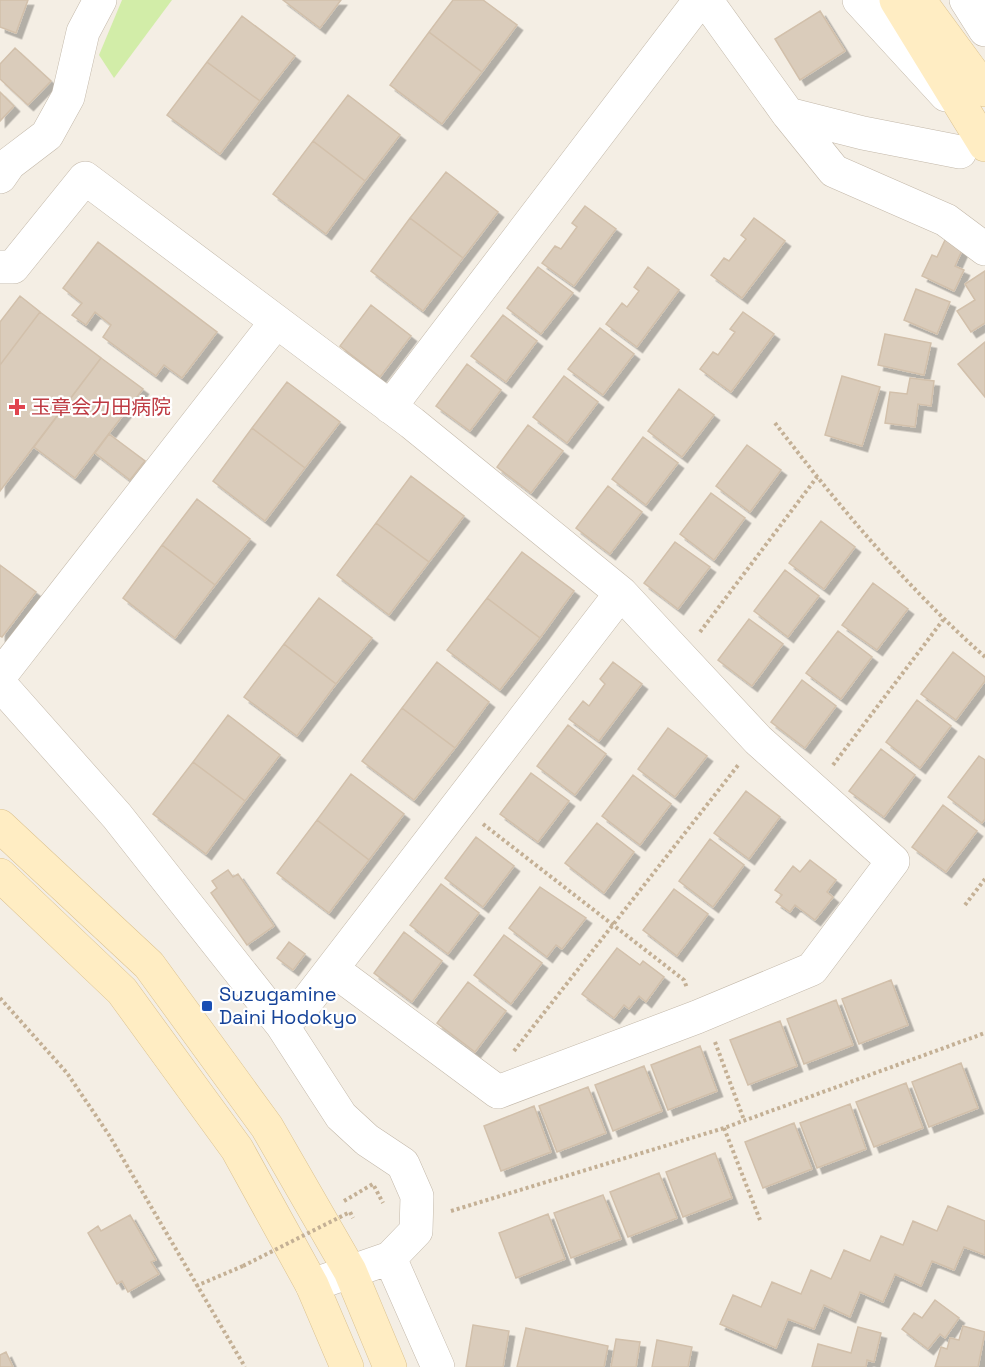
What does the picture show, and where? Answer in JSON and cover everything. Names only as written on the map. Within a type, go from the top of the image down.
[{"type":"street","points":[[0,177],[9,164],[47,135],[68,97],[83,33],[100,0]]},
{"type":"street","points":[[390,407],[700,0]]},
{"type":"street","points":[[705,0],[788,114],[834,171],[946,220],[985,249]]},
{"type":"street","points":[[859,0],[966,116]]},
{"type":"street","points":[[788,114],[863,133],[972,148],[966,116],[896,0]]},
{"type":"street","points":[[919,0],[985,90]]},
{"type":"street","points":[[966,0],[985,30]]},
{"type":"street","points":[[0,267],[13,267],[86,178],[390,407],[621,593],[758,740],[893,861],[812,969],[701,1016],[498,1092],[332,969]]},
{"type":"street","points":[[0,676],[276,322]]},
{"type":"street","points":[[282,1025],[304,1005],[621,593]]},
{"type":"street","points":[[0,684],[117,816],[282,1025],[341,1116],[367,1140],[403,1164],[417,1196],[416,1231],[390,1258],[312,1285]]},
{"type":"street","points":[[0,826],[149,965],[267,1127],[350,1271],[390,1367]]},
{"type":"street","points":[[0,875],[122,991],[237,1149],[312,1285],[347,1367]]},
{"type":"street","points":[[390,1258],[438,1367]]},
{"type":"path","points":[[775,423],[817,477],[943,620],[985,657]]},
{"type":"path","points":[[680,658],[817,477]]},
{"type":"path","points":[[814,790],[943,620]]},
{"type":"path","points":[[488,1084],[758,740]]},
{"type":"path","points":[[459,805],[684,980],[744,1120]]},
{"type":"path","points":[[965,905],[985,879]]},
{"type":"path","points":[[0,998],[67,1073],[109,1135],[245,1367]]},
{"type":"path","points":[[451,1210],[724,1128],[985,1033]]},
{"type":"path","points":[[724,1128],[760,1220]]},
{"type":"path","points":[[348,1198],[372,1184],[386,1210]]},
{"type":"path","points":[[196,1286],[243,1266],[350,1212],[358,1227]]},
{"type":"green space","points":[[122,0],[172,0],[114,78],[99,55]]},
{"type":"building","points":[[0,0],[28,0],[16,33],[0,27]]},
{"type":"building","points":[[283,0],[341,0],[320,28]]},
{"type":"building","points":[[453,0],[483,0],[517,25],[482,72],[429,32]]},
{"type":"building","points":[[820,11],[845,51],[800,80],[775,39]]},
{"type":"building","points":[[242,16],[295,56],[260,101],[207,62]]},
{"type":"building","points":[[429,32],[482,72],[442,124],[390,85]]},
{"type":"building","points":[[15,48],[51,81],[28,105],[0,79],[0,64]]},
{"type":"building","points":[[207,62],[260,101],[220,154],[167,115]]},
{"type":"building","points":[[0,92],[14,106],[0,121]]},
{"type":"building","points":[[348,95],[400,135],[365,181],[313,141]]},
{"type":"building","points":[[313,141],[365,181],[326,234],[273,194]]},
{"type":"building","points":[[446,172],[498,212],[463,258],[410,218]]},
{"type":"building","points":[[585,206],[616,229],[574,286],[542,263],[555,246],[561,249],[577,227],[572,223]]},
{"type":"building","points":[[410,218],[463,258],[423,311],[371,271]]},
{"type":"building","points":[[754,218],[785,241],[742,298],[711,275],[724,258],[729,261],[746,239],[741,235]]},
{"type":"building","points":[[946,238],[964,246],[955,266],[964,270],[954,291],[922,276],[932,255],[937,257]]},
{"type":"building","points":[[98,242],[217,332],[182,378],[164,365],[156,376],[103,337],[111,325],[95,312],[86,325],[72,315],[82,303],[63,288]]},
{"type":"building","points":[[538,267],[573,293],[541,334],[507,308]]},
{"type":"building","points":[[648,267],[679,290],[637,347],[606,324],[622,303],[627,307],[639,291],[634,287]]},
{"type":"building","points":[[985,271],[985,323],[971,332],[957,311],[975,300],[965,284]]},
{"type":"building","points":[[916,289],[950,302],[937,334],[904,320]]},
{"type":"building","points":[[20,296],[40,312],[0,365],[0,322]]},
{"type":"building","points":[[371,305],[411,336],[380,377],[340,346]]},
{"type":"building","points":[[40,312],[101,358],[0,491],[0,365]]},
{"type":"building","points":[[743,312],[774,334],[731,392],[700,369],[713,352],[718,355],[735,332],[730,329]]},
{"type":"building","points":[[503,315],[537,341],[506,382],[471,356]]},
{"type":"building","points":[[600,328],[634,354],[603,395],[568,369]]},
{"type":"building","points":[[885,334],[931,343],[924,375],[878,365]]},
{"type":"building","points":[[985,342],[985,397],[958,364]]},
{"type":"building","points":[[101,358],[143,389],[75,478],[34,447]]},
{"type":"building","points":[[467,364],[501,390],[470,431],[436,406]]},
{"type":"building","points":[[564,376],[598,402],[567,443],[533,417]]},
{"type":"building","points":[[842,376],[880,387],[862,446],[825,435]]},
{"type":"building","points":[[910,378],[934,381],[931,406],[918,404],[915,427],[885,423],[890,392],[907,394]]},
{"type":"building","points":[[287,382],[340,422],[305,468],[252,428]]},
{"type":"building","points":[[679,389],[714,415],[682,457],[648,431]]},
{"type":"building","points":[[528,425],[563,451],[531,493],[497,467]]},
{"type":"building","points":[[252,428],[305,468],[265,521],[213,481]]},
{"type":"building","points":[[109,434],[145,461],[130,480],[95,453]]},
{"type":"building","points":[[643,437],[678,463],[646,505],[612,479]]},
{"type":"building","points":[[747,445],[781,470],[750,512],[716,486]]},
{"type":"building","points":[[411,476],[464,516],[429,562],[376,523]]},
{"type":"building","points":[[608,486],[642,512],[610,554],[576,528]]},
{"type":"building","points":[[711,493],[745,518],[714,560],[680,534]]},
{"type":"building","points":[[197,499],[250,539],[215,585],[162,545]]},
{"type":"building","points":[[821,521],[855,547],[824,589],[789,563]]},
{"type":"building","points":[[376,523],[429,562],[389,615],[337,575]]},
{"type":"building","points":[[675,542],[710,567],[678,609],[644,583]]},
{"type":"building","points":[[162,545],[215,585],[175,638],[123,598]]},
{"type":"building","points":[[522,552],[574,591],[540,638],[487,598]]},
{"type":"building","points":[[0,565],[36,592],[2,637],[0,636]]},
{"type":"building","points":[[785,570],[819,596],[788,637],[754,611]]},
{"type":"building","points":[[873,583],[908,609],[877,650],[842,625]]},
{"type":"building","points":[[319,598],[372,638],[336,684],[284,644]]},
{"type":"building","points":[[487,598],[540,638],[500,690],[447,650]]},
{"type":"building","points":[[749,619],[783,644],[752,686],[718,660]]},
{"type":"building","points":[[838,631],[872,657],[841,699],[806,673]]},
{"type":"building","points":[[284,644],[336,684],[297,736],[244,697]]},
{"type":"building","points":[[953,652],[985,677],[985,681],[956,720],[921,694]]},
{"type":"building","points":[[437,662],[489,702],[455,748],[402,708]]},
{"type":"building","points":[[613,662],[642,684],[599,741],[569,719],[583,701],[589,706],[605,684],[600,679]]},
{"type":"building","points":[[802,680],[836,706],[805,748],[771,722]]},
{"type":"building","points":[[917,700],[951,726],[920,768],[886,742]]},
{"type":"building","points":[[402,708],[455,748],[414,800],[362,761]]},
{"type":"building","points":[[228,715],[280,755],[245,801],[193,762]]},
{"type":"building","points":[[568,725],[606,754],[575,795],[537,766]]},
{"type":"building","points":[[668,728],[707,756],[675,797],[638,769]]},
{"type":"building","points":[[881,749],[915,775],[884,817],[849,791]]},
{"type":"building","points":[[979,756],[985,760],[985,819],[982,823],[948,797]]},
{"type":"building","points":[[193,762],[245,801],[206,854],[153,814]]},
{"type":"building","points":[[531,773],[569,801],[538,842],[500,814]]},
{"type":"building","points":[[351,774],[404,814],[369,860],[317,820]]},
{"type":"building","points":[[633,775],[671,804],[640,845],[602,816]]},
{"type":"building","points":[[746,791],[780,817],[749,859],[714,833]]},
{"type":"building","points":[[943,805],[977,831],[946,872],[912,847]]},
{"type":"building","points":[[317,820],[369,860],[329,913],[277,873]]},
{"type":"building","points":[[597,823],[634,852],[604,893],[565,863]]},
{"type":"building","points":[[476,837],[514,866],[483,907],[445,878]]},
{"type":"building","points":[[710,839],[744,865],[713,907],[679,881]]},
{"type":"building","points":[[810,860],[836,880],[827,892],[833,897],[815,920],[795,905],[790,912],[776,902],[782,895],[775,890],[793,866],[800,872]]},
{"type":"building","points":[[228,870],[233,877],[238,874],[274,926],[247,945],[211,893],[217,888],[212,881]]},
{"type":"building","points":[[441,884],[479,913],[448,954],[410,925]]},
{"type":"building","points":[[540,887],[586,918],[562,949],[556,945],[547,957],[509,928]]},
{"type":"building","points":[[674,889],[708,914],[677,956],[643,930]]},
{"type":"building","points":[[404,932],[442,961],[412,1002],[374,973]]},
{"type":"building","points":[[504,935],[542,963],[511,1004],[474,975]]},
{"type":"building","points":[[289,942],[305,954],[293,970],[277,958]]},
{"type":"building","points":[[617,948],[640,965],[643,961],[664,977],[646,1002],[639,996],[629,1009],[624,1005],[614,1018],[582,994]]},
{"type":"building","points":[[891,980],[908,1025],[859,1044],[842,999]]},
{"type":"building","points":[[468,982],[506,1011],[475,1052],[437,1023]]},
{"type":"building","points":[[836,1000],[853,1045],[804,1064],[787,1019]]},
{"type":"building","points":[[780,1021],[797,1066],[748,1085],[730,1040]]},
{"type":"building","points":[[700,1046],[717,1091],[668,1110],[651,1065]]},
{"type":"building","points":[[961,1063],[978,1108],[929,1127],[912,1082]]},
{"type":"building","points":[[644,1066],[662,1111],[613,1131],[595,1085]]},
{"type":"building","points":[[906,1083],[923,1128],[874,1147],[856,1102]]},
{"type":"building","points":[[588,1087],[606,1133],[557,1152],[539,1106]]},
{"type":"building","points":[[850,1104],[866,1149],[817,1168],[800,1123]]},
{"type":"building","points":[[534,1106],[551,1152],[501,1171],[484,1126]]},
{"type":"building","points":[[794,1123],[812,1169],[763,1188],[745,1142]]},
{"type":"building","points":[[715,1153],[732,1198],[683,1217],[666,1172]]},
{"type":"building","points":[[659,1173],[677,1218],[628,1237],[610,1192]]},
{"type":"building","points":[[603,1195],[621,1239],[571,1258],[554,1213]]},
{"type":"building","points":[[948,1206],[985,1221],[985,1255],[964,1247],[954,1270],[932,1261],[921,1286],[895,1274],[883,1302],[860,1292],[850,1317],[824,1305],[814,1329],[788,1319],[776,1348],[720,1324],[733,1295],[761,1307],[772,1282],[801,1294],[811,1270],[831,1279],[844,1250],[870,1261],[881,1236],[903,1245],[913,1221],[937,1231]]},
{"type":"building","points":[[548,1214],[565,1259],[516,1278],[499,1233]]},
{"type":"building","points":[[130,1215],[156,1260],[151,1262],[159,1274],[128,1292],[122,1281],[117,1284],[88,1233],[98,1226],[101,1231]]},
{"type":"building","points":[[935,1300],[959,1318],[945,1338],[940,1334],[928,1349],[902,1329],[914,1313],[922,1318]]},
{"type":"building","points":[[473,1325],[509,1331],[503,1367],[466,1367]]},
{"type":"building","points":[[963,1326],[985,1332],[978,1367],[935,1367],[941,1347],[947,1349],[950,1338],[959,1340]]},
{"type":"building","points":[[858,1327],[881,1333],[874,1362],[867,1360],[866,1367],[812,1367],[818,1344],[851,1353]]},
{"type":"building","points":[[526,1328],[608,1346],[604,1367],[517,1367]]},
{"type":"building","points":[[616,1339],[640,1342],[636,1367],[611,1367]]},
{"type":"building","points":[[657,1340],[692,1347],[688,1367],[652,1367]]},
{"type":"building","points":[[6,1352],[13,1367],[0,1367],[0,1355]]},
{"type":"place","name":"玉章会力田病院","points":[[17,407]]},
{"type":"place","name":"Suzugamine Daini Hodokyo","points":[[207,1006]]}]
